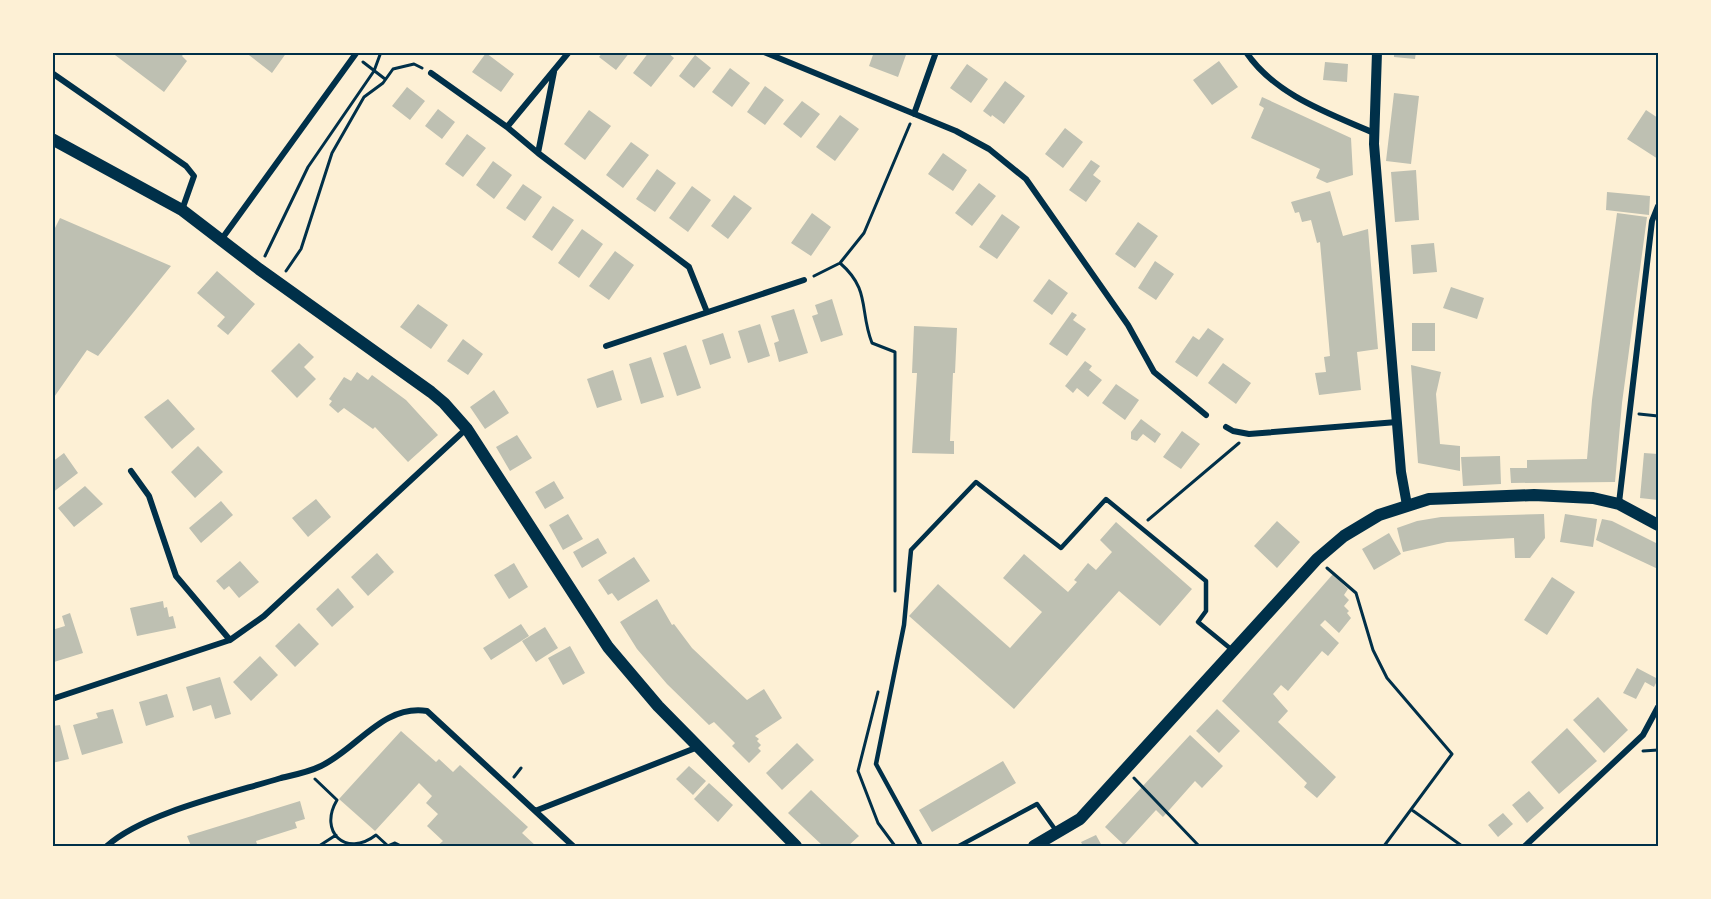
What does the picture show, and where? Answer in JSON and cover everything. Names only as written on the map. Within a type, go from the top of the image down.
[{"type":"main road","points":[[52,139],[182,210],[259,269],[444,403],[467,429],[608,647],[658,706],[796,846]]},
{"type":"main road","points":[[1034,846],[1080,819],[1317,559],[1353,531],[1379,515],[1407,505],[1440,498],[1534,495],[1593,498],[1619,504],[1659,525]]},
{"type":"street","points":[[507,127],[569,52]]},
{"type":"street","points":[[764,52],[956,131],[989,148],[1026,179],[1128,325],[1154,372],[1206,415]]},
{"type":"street","points":[[914,114],[936,52]]},
{"type":"street","points":[[1246,52],[1253,63],[1279,86],[1322,111],[1374,132]]},
{"type":"street","points":[[1377,52],[1374,132],[1401,472],[1407,505]]},
{"type":"street","points":[[221,240],[356,54]]},
{"type":"street","points":[[538,153],[554,71]]},
{"type":"street","points":[[52,73],[186,166],[194,176],[182,210]]},
{"type":"street","points":[[431,73],[507,127],[689,267],[706,312]]},
{"type":"street","points":[[1619,504],[1652,221],[1659,206]]},
{"type":"street","points":[[606,346],[804,280]]},
{"type":"street","points":[[1226,427],[1249,434],[1397,422]]},
{"type":"street","points":[[52,699],[230,640],[264,616],[467,429]]},
{"type":"street","points":[[131,471],[149,496],[176,576],[230,640]]},
{"type":"street","points":[[1526,846],[1643,735],[1659,706]]},
{"type":"street","points":[[107,846],[142,825],[182,808],[321,766],[394,714],[415,709],[427,711],[573,846]]},
{"type":"street","points":[[535,811],[698,747]]},
{"type":"lane","points":[[921,846],[876,764],[904,625],[910,550],[976,482],[1061,548],[1106,499],[1206,581],[1206,611],[1197,622],[1233,651]]},
{"type":"lane","points":[[959,846],[1037,804],[1057,832]]},
{"type":"path","points":[[259,269],[308,167],[374,71],[381,52]]},
{"type":"path","points":[[356,54],[385,79]]},
{"type":"path","points":[[278,282],[301,249],[332,153],[364,97],[393,69],[414,64],[431,73]]},
{"type":"path","points":[[804,280],[840,263],[864,233],[914,114]]},
{"type":"path","points":[[840,263],[851,273],[863,295],[867,330],[872,343],[895,352],[895,591]]},
{"type":"path","points":[[1630,412],[1659,416]]},
{"type":"path","points":[[1140,527],[1249,434]]},
{"type":"path","points":[[1317,559],[1356,592],[1373,650],[1387,678],[1452,754],[1384,846]]},
{"type":"path","points":[[878,691],[858,771],[878,823],[895,846]]},
{"type":"path","points":[[1126,770],[1199,846]]},
{"type":"path","points":[[307,771],[337,800],[330,816],[330,824],[336,835],[345,842],[361,845],[376,835],[388,846],[395,843],[401,846]]},
{"type":"path","points":[[1412,810],[1462,846]]},
{"type":"path","points":[[319,846],[336,835]]},
{"type":"building","points":[[111,52],[185,52],[182,56],[187,61],[164,92]]},
{"type":"building","points":[[245,52],[287,52],[272,73]]},
{"type":"building","points":[[603,52],[630,52],[616,70],[599,57]]},
{"type":"building","points":[[649,52],[667,52],[674,58],[651,87],[633,73]]},
{"type":"building","points":[[874,52],[907,52],[898,77],[869,66]]},
{"type":"building","points":[[1394,52],[1416,52],[1415,59],[1394,57]]},
{"type":"building","points":[[486,53],[514,74],[501,92],[472,72]]},
{"type":"building","points":[[695,55],[711,68],[694,88],[679,76]]},
{"type":"building","points":[[1219,61],[1238,87],[1212,105],[1193,80]]},
{"type":"building","points":[[1325,62],[1348,64],[1347,82],[1323,80]]},
{"type":"building","points":[[967,64],[988,79],[971,103],[950,88]]},
{"type":"building","points":[[730,68],[750,83],[732,107],[712,92]]},
{"type":"building","points":[[1005,81],[1025,96],[1004,124],[983,111]]},
{"type":"building","points":[[765,86],[784,100],[765,125],[747,112]]},
{"type":"building","points":[[407,87],[425,101],[410,120],[392,106]]},
{"type":"building","points":[[1394,93],[1419,96],[1411,164],[1386,161]]},
{"type":"building","points":[[1262,97],[1351,138],[1353,175],[1327,183],[1316,178],[1320,169],[1251,138],[1264,108],[1259,105]]},
{"type":"building","points":[[802,101],[820,114],[801,138],[783,124]]},
{"type":"building","points":[[438,109],[455,122],[442,139],[425,126]]},
{"type":"building","points":[[589,110],[611,126],[585,160],[564,144]]},
{"type":"building","points":[[1646,110],[1658,118],[1658,159],[1627,139]]},
{"type":"building","points":[[840,115],[859,129],[835,161],[816,147]]},
{"type":"building","points":[[1065,128],[1083,142],[1063,168],[1045,154]]},
{"type":"building","points":[[467,134],[486,148],[463,177],[445,164]]},
{"type":"building","points":[[631,142],[649,155],[623,188],[606,175]]},
{"type":"building","points":[[943,153],[967,170],[953,191],[928,174]]},
{"type":"building","points":[[1091,160],[1100,166],[1093,175],[1101,181],[1086,202],[1069,190]]},
{"type":"building","points":[[493,161],[512,175],[494,199],[476,185]]},
{"type":"building","points":[[657,169],[676,183],[655,212],[636,199]]},
{"type":"building","points":[[1416,170],[1419,220],[1395,222],[1391,172]]},
{"type":"building","points":[[979,183],[996,196],[972,226],[955,213]]},
{"type":"building","points":[[523,184],[542,197],[525,221],[506,208]]},
{"type":"building","points":[[692,186],[711,200],[688,232],[669,218]]},
{"type":"building","points":[[1330,191],[1343,236],[1368,229],[1378,349],[1357,352],[1361,390],[1319,395],[1315,373],[1326,372],[1324,357],[1330,356],[1320,242],[1317,243],[1311,220],[1302,222],[1299,212],[1295,213],[1291,202]]},
{"type":"building","points":[[1607,192],[1650,196],[1649,215],[1606,210]]},
{"type":"building","points":[[734,195],[752,208],[728,239],[711,226]]},
{"type":"building","points":[[553,206],[574,220],[552,251],[532,237]]},
{"type":"building","points":[[812,213],[831,227],[811,256],[791,243]]},
{"type":"building","points":[[1617,213],[1647,217],[1622,403],[1615,482],[1511,483],[1510,468],[1527,468],[1527,460],[1587,459],[1592,400]]},
{"type":"building","points":[[1002,214],[1020,227],[997,259],[979,247]]},
{"type":"building","points":[[60,218],[171,266],[98,356],[87,350],[52,400],[52,234]]},
{"type":"building","points":[[1138,222],[1158,236],[1135,268],[1115,254]]},
{"type":"building","points":[[582,229],[603,244],[579,278],[558,263]]},
{"type":"building","points":[[1434,243],[1437,272],[1413,274],[1411,245]]},
{"type":"building","points":[[615,251],[634,265],[609,300],[589,286]]},
{"type":"building","points":[[1155,261],[1174,274],[1156,300],[1138,288]]},
{"type":"building","points":[[217,271],[255,304],[228,335],[217,326],[225,317],[197,293]]},
{"type":"building","points":[[1049,279],[1068,293],[1052,315],[1033,301]]},
{"type":"building","points":[[1451,287],[1484,298],[1477,319],[1443,308]]},
{"type":"building","points":[[832,299],[843,335],[821,342],[812,316],[818,314],[815,305]]},
{"type":"building","points":[[418,304],[448,325],[431,349],[400,327]]},
{"type":"building","points":[[794,309],[808,353],[779,362],[774,343],[779,341],[771,316]]},
{"type":"building","points":[[1072,312],[1077,315],[1073,320],[1086,329],[1067,356],[1049,344]]},
{"type":"building","points":[[1412,323],[1435,323],[1435,351],[1412,351]]},
{"type":"building","points":[[760,324],[770,356],[748,363],[738,331]]},
{"type":"building","points":[[914,326],[957,328],[950,441],[954,441],[954,454],[912,453],[917,373],[912,373]]},
{"type":"building","points":[[1208,328],[1224,339],[1197,377],[1175,362],[1193,336],[1199,340]]},
{"type":"building","points":[[723,333],[731,358],[710,365],[702,340]]},
{"type":"building","points":[[463,339],[483,354],[468,375],[447,361]]},
{"type":"building","points":[[299,343],[314,357],[304,367],[316,379],[297,398],[271,371]]},
{"type":"building","points":[[686,345],[701,388],[677,396],[663,353]]},
{"type":"building","points":[[651,357],[664,397],[641,404],[629,364]]},
{"type":"building","points":[[1085,361],[1092,366],[1089,370],[1102,380],[1088,397],[1077,388],[1073,393],[1065,386]]},
{"type":"building","points":[[1223,363],[1251,383],[1236,404],[1208,383]]},
{"type":"building","points":[[1411,365],[1441,372],[1436,394],[1440,444],[1460,446],[1460,471],[1418,463]]},
{"type":"building","points":[[613,370],[622,400],[597,408],[587,379]]},
{"type":"building","points":[[357,372],[368,380],[372,375],[406,400],[438,435],[408,462],[375,427],[373,429],[344,408],[338,413],[329,405],[332,401],[329,399],[344,377],[351,381]]},
{"type":"building","points":[[1116,384],[1139,400],[1125,420],[1102,403]]},
{"type":"building","points":[[494,390],[509,413],[485,429],[470,407]]},
{"type":"building","points":[[168,399],[195,429],[172,449],[144,417]]},
{"type":"building","points":[[1141,419],[1161,434],[1155,443],[1143,434],[1137,441],[1131,439],[1131,432]]},
{"type":"building","points":[[1182,431],[1200,444],[1181,469],[1163,457]]},
{"type":"building","points":[[517,435],[532,458],[510,471],[496,447]]},
{"type":"building","points":[[198,446],[223,472],[195,498],[171,472]]},
{"type":"building","points":[[64,453],[78,473],[52,493],[52,462]]},
{"type":"building","points":[[1644,453],[1658,454],[1658,500],[1640,498]]},
{"type":"building","points":[[1500,456],[1501,484],[1463,486],[1461,457]]},
{"type":"building","points":[[554,481],[564,498],[545,509],[535,492]]},
{"type":"building","points":[[85,486],[103,504],[74,527],[58,508]]},
{"type":"building","points":[[316,499],[331,517],[308,537],[292,518]]},
{"type":"building","points":[[221,501],[233,515],[201,543],[189,528]]},
{"type":"building","points":[[568,514],[583,539],[563,550],[549,525]]},
{"type":"building","points":[[1544,514],[1545,538],[1530,558],[1515,558],[1514,538],[1447,542],[1403,552],[1397,528],[1417,521],[1441,517]]},
{"type":"building","points":[[1565,514],[1597,519],[1593,547],[1560,542]]},
{"type":"building","points":[[1602,519],[1612,521],[1658,544],[1658,569],[1596,540]]},
{"type":"building","points":[[1277,521],[1300,542],[1277,568],[1254,546]]},
{"type":"building","points":[[1116,522],[1192,589],[1160,626],[1119,591],[1014,709],[909,616],[938,584],[1010,648],[1042,612],[1003,578],[1024,554],[1068,592],[1077,582],[1074,580],[1088,563],[1096,570],[1112,552],[1100,540]]},
{"type":"building","points":[[1389,533],[1401,554],[1374,570],[1362,549]]},
{"type":"building","points":[[598,538],[607,553],[582,568],[573,552]]},
{"type":"building","points":[[377,553],[394,572],[368,596],[351,577]]},
{"type":"building","points":[[634,557],[650,581],[618,601],[612,593],[608,595],[598,580]]},
{"type":"building","points":[[240,561],[259,582],[239,598],[229,586],[224,590],[216,581]]},
{"type":"building","points":[[514,563],[528,587],[509,599],[494,575]]},
{"type":"building","points":[[1333,574],[1348,589],[1344,595],[1349,600],[1344,606],[1351,618],[1339,633],[1325,620],[1320,625],[1339,643],[1328,656],[1322,651],[1288,691],[1281,685],[1273,694],[1288,711],[1278,722],[1336,777],[1317,798],[1304,787],[1307,783],[1222,701]]},
{"type":"building","points":[[1552,577],[1575,592],[1547,635],[1524,620]]},
{"type":"building","points":[[338,588],[354,607],[332,627],[316,609]]},
{"type":"building","points":[[657,599],[672,625],[674,624],[692,648],[747,700],[764,689],[782,718],[755,736],[759,739],[757,741],[761,745],[758,748],[761,751],[749,763],[732,746],[735,743],[714,722],[709,725],[667,684],[637,649],[620,622]]},
{"type":"building","points":[[163,601],[169,617],[173,616],[176,628],[137,636],[130,608]]},
{"type":"building","points":[[70,613],[83,653],[54,662],[52,630],[65,626],[62,616]]},
{"type":"building","points":[[299,623],[319,644],[295,667],[275,646]]},
{"type":"building","points":[[521,624],[529,636],[491,660],[483,648]]},
{"type":"building","points":[[545,627],[558,648],[536,662],[522,641]]},
{"type":"building","points":[[570,646],[585,673],[563,685],[548,658]]},
{"type":"building","points":[[260,656],[278,675],[251,701],[233,682]]},
{"type":"building","points":[[1637,668],[1658,679],[1654,687],[1645,682],[1636,699],[1623,693]]},
{"type":"building","points":[[220,677],[231,714],[215,719],[211,705],[193,711],[186,687]]},
{"type":"building","points":[[167,694],[174,717],[146,726],[139,702]]},
{"type":"building","points":[[1598,697],[1628,730],[1604,753],[1573,720]]},
{"type":"building","points":[[113,709],[123,743],[82,755],[73,725],[98,718],[96,713]]},
{"type":"building","points":[[1217,709],[1240,731],[1219,753],[1196,731]]},
{"type":"building","points":[[60,725],[69,759],[52,763],[52,726]]},
{"type":"building","points":[[1567,728],[1597,761],[1559,794],[1531,762]]},
{"type":"building","points":[[401,731],[436,762],[439,759],[453,772],[460,765],[528,827],[522,833],[536,846],[437,846],[443,841],[427,826],[438,814],[426,803],[432,796],[419,783],[375,831],[339,799]]},
{"type":"building","points":[[1190,735],[1223,766],[1202,788],[1195,781],[1163,817],[1156,810],[1124,845],[1105,827]]},
{"type":"building","points":[[797,743],[814,760],[782,790],[766,773]]},
{"type":"building","points":[[1003,761],[1016,783],[932,832],[919,810]]},
{"type":"building","points":[[689,766],[706,781],[693,795],[676,779]]},
{"type":"building","points":[[709,783],[733,805],[718,822],[694,799]]},
{"type":"building","points":[[811,790],[859,836],[848,846],[823,846],[788,813]]},
{"type":"building","points":[[1529,791],[1544,808],[1527,823],[1512,805]]},
{"type":"building","points":[[300,801],[305,819],[295,822],[297,828],[256,841],[257,844],[191,846],[187,836]]},
{"type":"building","points":[[1503,813],[1513,824],[1498,837],[1488,825]]},
{"type":"building","points":[[1096,835],[1102,846],[1083,846],[1081,842]]}]
